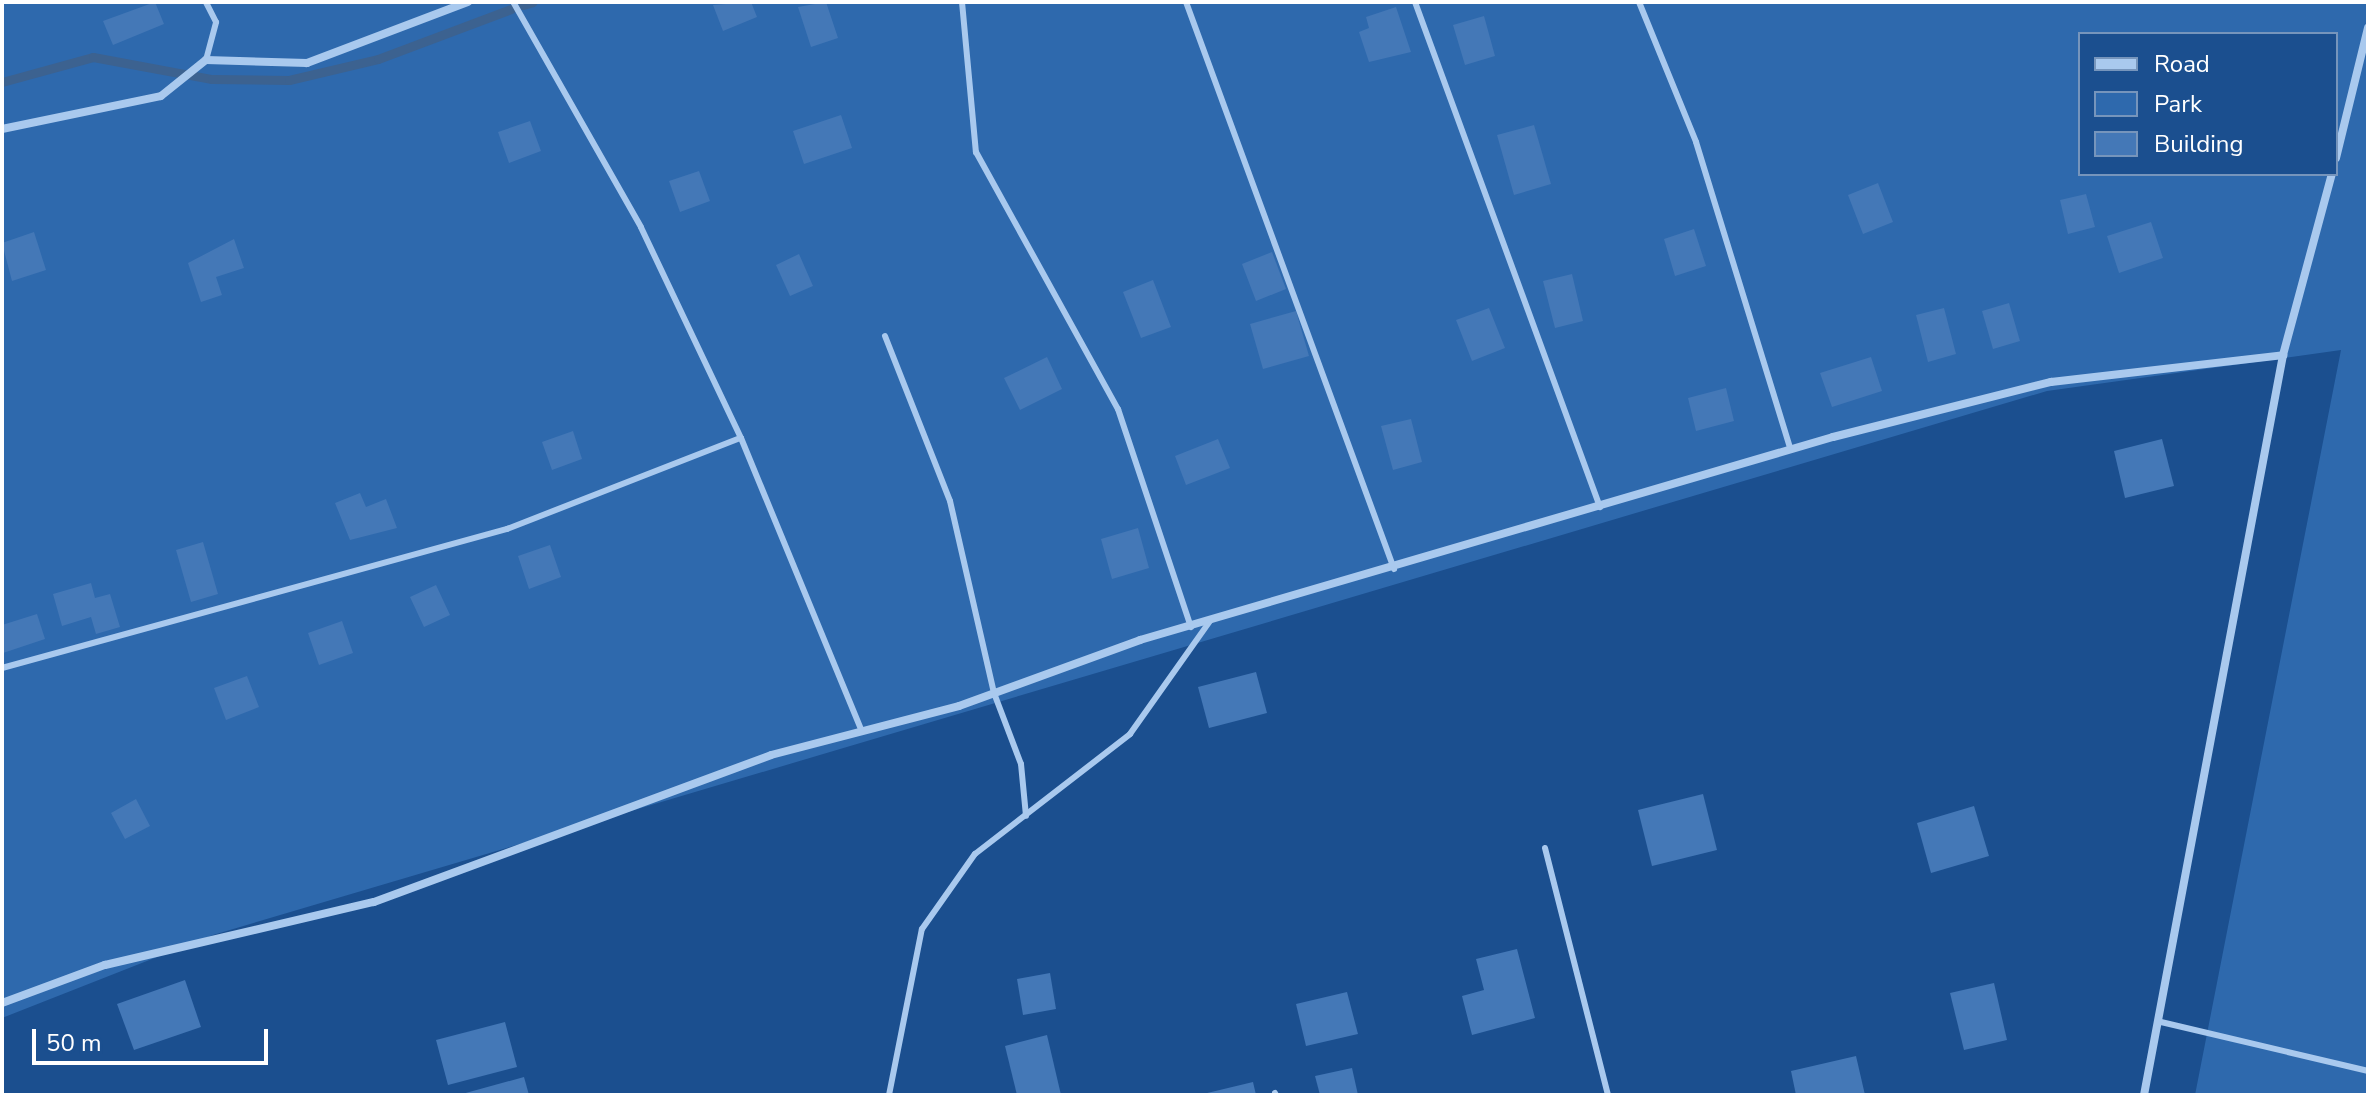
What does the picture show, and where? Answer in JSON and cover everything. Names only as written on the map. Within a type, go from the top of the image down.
[{"type":"street","points":[[2,129],[161,96],[184,81],[202,63],[307,63],[468,2]]},
{"type":"street","points":[[2338,150],[2368,28]]},
{"type":"street","points":[[2144,1095],[2161,1022],[2283,355],[2331,176]]},
{"type":"street","points":[[2,1003],[105,965],[374,902],[771,755],[994,693],[1210,621],[1791,450],[2051,382],[2283,355]]},
{"type":"lane","points":[[202,63],[216,22],[206,2]]},
{"type":"lane","points":[[513,2],[641,227],[741,438],[862,731]]},
{"type":"lane","points":[[962,2],[976,152],[1118,409],[1191,627]]},
{"type":"lane","points":[[1186,2],[1394,569]]},
{"type":"lane","points":[[1415,2],[1600,507]]},
{"type":"lane","points":[[1639,2],[1696,142],[1791,450]]},
{"type":"lane","points":[[885,336],[950,501],[994,693],[1021,764],[1026,816]]},
{"type":"lane","points":[[2,668],[507,529],[741,438]]},
{"type":"lane","points":[[889,1095],[922,929],[975,854],[1130,734],[1210,621]]},
{"type":"lane","points":[[1545,848],[1608,1095]]},
{"type":"lane","points":[[2161,1022],[2368,1071]]},
{"type":"green space","points":[[2,2],[2368,2],[2368,1095],[2195,1095],[2341,350],[2047,391],[213,935],[2,1018]]},
{"type":"building","points":[[155,2],[164,24],[113,45],[103,21]]},
{"type":"building","points":[[751,2],[757,17],[723,31],[713,5]]},
{"type":"building","points":[[826,2],[838,38],[811,47],[798,7]]},
{"type":"building","points":[[1396,7],[1411,52],[1369,62],[1359,32],[1369,28],[1366,17]]},
{"type":"building","points":[[1484,16],[1495,56],[1465,65],[1453,25]]},
{"type":"building","points":[[841,115],[852,148],[804,164],[793,131]]},
{"type":"building","points":[[530,121],[541,151],[509,163],[498,132]]},
{"type":"building","points":[[1534,125],[1551,184],[1514,195],[1497,135]]},
{"type":"building","points":[[699,171],[710,201],[680,212],[669,181]]},
{"type":"building","points":[[1878,183],[1893,222],[1863,234],[1848,195]]},
{"type":"building","points":[[2086,194],[2095,227],[2068,234],[2060,200]]},
{"type":"building","points":[[2151,222],[2163,258],[2119,273],[2107,236]]},
{"type":"building","points":[[1694,229],[1706,266],[1675,276],[1664,239]]},
{"type":"building","points":[[34,232],[46,270],[12,281],[2,243]]},
{"type":"building","points":[[234,239],[244,268],[216,277],[222,295],[201,302],[188,263]]},
{"type":"building","points":[[1272,252],[1286,289],[1256,301],[1242,264]]},
{"type":"building","points":[[799,254],[813,286],[790,296],[776,265]]},
{"type":"building","points":[[1572,274],[1583,321],[1555,328],[1543,281]]},
{"type":"building","points":[[1153,280],[1171,327],[1141,338],[1123,292]]},
{"type":"building","points":[[2009,303],[2020,341],[1993,349],[1982,311]]},
{"type":"building","points":[[1489,308],[1505,348],[1472,361],[1456,320]]},
{"type":"building","points":[[1944,308],[1956,354],[1928,362],[1916,315]]},
{"type":"building","points":[[1296,311],[1309,356],[1263,369],[1250,324]]},
{"type":"building","points":[[1047,357],[1062,389],[1020,410],[1004,378]]},
{"type":"building","points":[[1871,357],[1882,391],[1832,407],[1820,373]]},
{"type":"building","points":[[1726,388],[1734,421],[1696,431],[1688,398]]},
{"type":"building","points":[[1411,419],[1422,462],[1393,470],[1381,426]]},
{"type":"building","points":[[573,431],[582,459],[552,470],[542,442]]},
{"type":"building","points":[[1218,439],[1230,468],[1186,485],[1175,456]]},
{"type":"building","points":[[2162,439],[2174,486],[2125,498],[2114,451]]},
{"type":"building","points":[[360,493],[366,507],[386,499],[397,528],[350,540],[335,503]]},
{"type":"building","points":[[1138,528],[1149,568],[1112,579],[1101,539]]},
{"type":"building","points":[[203,542],[218,594],[191,602],[176,550]]},
{"type":"building","points":[[550,545],[561,577],[529,589],[518,556]]},
{"type":"building","points":[[91,583],[95,598],[110,594],[120,627],[96,634],[91,617],[62,626],[53,594]]},
{"type":"building","points":[[436,585],[450,615],[424,627],[410,597]]},
{"type":"building","points":[[37,614],[45,639],[3,653],[2,625]]},
{"type":"building","points":[[342,621],[353,653],[319,665],[308,633]]},
{"type":"building","points":[[1256,672],[1267,713],[1209,728],[1198,687]]},
{"type":"building","points":[[247,676],[259,707],[226,720],[214,688]]},
{"type":"building","points":[[1703,794],[1717,850],[1652,866],[1638,810]]},
{"type":"building","points":[[136,799],[150,826],[125,839],[111,813]]},
{"type":"building","points":[[1974,806],[1989,856],[1931,873],[1917,823]]},
{"type":"building","points":[[1517,949],[1535,1018],[1472,1035],[1462,996],[1484,990],[1476,959]]},
{"type":"building","points":[[1050,973],[1056,1009],[1023,1015],[1017,979]]},
{"type":"building","points":[[185,980],[201,1027],[134,1050],[117,1004]]},
{"type":"building","points":[[1994,983],[2007,1040],[1964,1050],[1950,993]]},
{"type":"building","points":[[1347,992],[1358,1034],[1306,1046],[1296,1004]]},
{"type":"building","points":[[505,1022],[517,1067],[448,1085],[436,1040]]},
{"type":"building","points":[[1047,1035],[1061,1095],[1017,1095],[1005,1046]]},
{"type":"building","points":[[1856,1056],[1865,1095],[1796,1095],[1791,1071]]},
{"type":"building","points":[[1352,1068],[1358,1095],[1320,1095],[1315,1076]]},
{"type":"building","points":[[524,1077],[529,1095],[462,1095],[462,1094]]},
{"type":"building","points":[[1253,1082],[1256,1095],[1203,1095],[1203,1094]]},
{"type":"waterway","points":[[523,5],[533,2]]},
{"type":"waterway","points":[[2,82],[93,57],[212,79],[289,80],[378,59],[511,9]]}]
